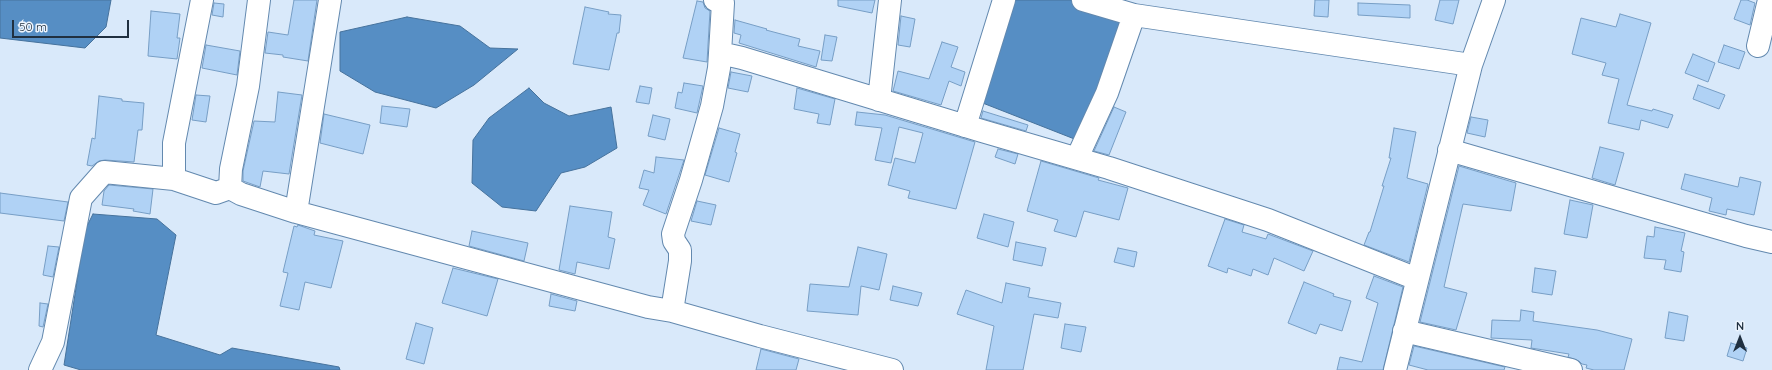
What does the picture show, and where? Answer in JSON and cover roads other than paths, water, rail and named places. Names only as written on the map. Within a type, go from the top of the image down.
[{"type":"street","points":[[174,179],[174,143],[202,0]]},
{"type":"street","points":[[230,188],[231,169],[248,86],[259,0]]},
{"type":"street","points":[[296,212],[330,0]]},
{"type":"street","points":[[672,311],[680,261],[680,250],[674,241],[673,234],[691,180],[712,106],[720,68],[723,4],[715,0]]},
{"type":"street","points":[[879,100],[890,0]]},
{"type":"street","points":[[965,126],[1004,0]]},
{"type":"street","points":[[1083,0],[1134,15],[1471,65]]},
{"type":"street","points":[[1395,370],[1471,65],[1494,0]]},
{"type":"street","points":[[1758,46],[1769,0]]},
{"type":"street","points":[[1077,158],[1107,93],[1134,15]]},
{"type":"street","points":[[720,53],[750,60],[965,126],[1077,158],[1268,220],[1417,279]]},
{"type":"street","points":[[1449,150],[1772,242]]},
{"type":"street","points":[[40,370],[53,342],[81,198],[104,172],[174,179],[216,193],[230,188],[241,194],[296,212],[585,290],[672,311],[760,336],[892,370]]},
{"type":"street","points":[[1404,331],[1572,370]]},
{"type":"water","points":[[0,0],[111,0],[106,27],[85,48],[0,38]]},
{"type":"water","points":[[1004,0],[1082,0],[1126,25],[1077,140],[975,100]]},
{"type":"water","points":[[407,17],[460,26],[490,48],[518,49],[474,85],[436,108],[375,92],[340,71],[340,32]]},
{"type":"water","points":[[529,88],[544,103],[569,116],[611,107],[617,148],[585,167],[561,173],[536,211],[502,207],[472,183],[473,140],[489,118]]},
{"type":"water","points":[[93,214],[157,219],[176,235],[156,335],[220,355],[232,348],[339,367],[340,370],[81,370],[64,365],[85,230]]}]
